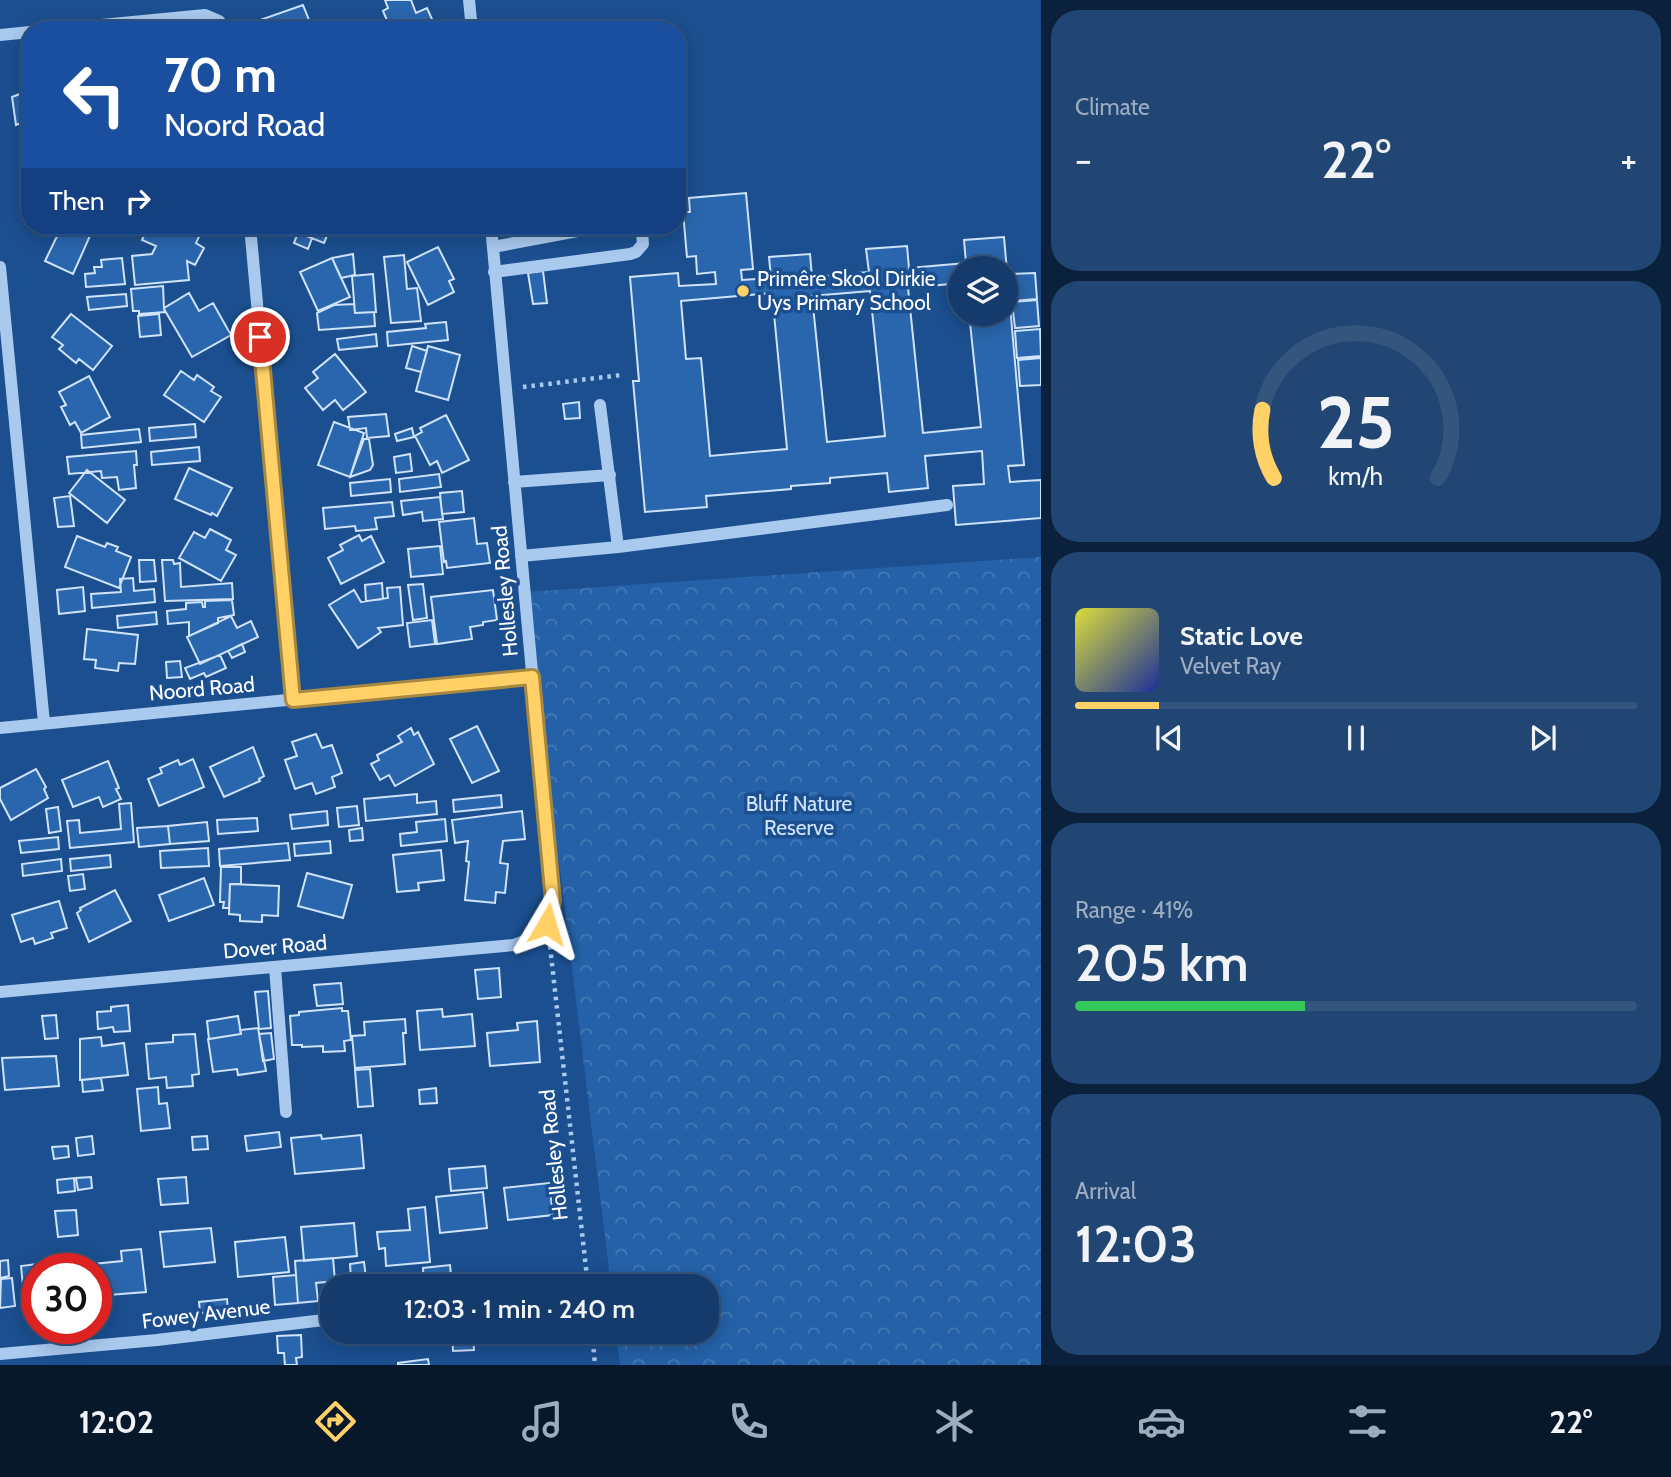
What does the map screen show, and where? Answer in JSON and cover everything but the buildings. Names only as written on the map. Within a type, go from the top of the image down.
[{"type":"street","points":[[470,0],[471,21]]},
{"type":"street","points":[[143,21],[205,15],[219,21]]},
{"type":"street","points":[[0,35],[21,33]]},
{"type":"street","points":[[251,235],[293,700]]},
{"type":"street","name":"Hollesley Road","points":[[492,235],[553,901],[547,924]]},
{"type":"street","points":[[493,247],[556,235]]},
{"type":"street","points":[[494,272],[630,254],[643,244],[642,235]]},
{"type":"street","points":[[0,267],[44,723]]},
{"type":"street","points":[[600,405],[618,547]]},
{"type":"street","points":[[514,482],[610,475]]},
{"type":"street","points":[[521,556],[618,547],[947,505]]},
{"type":"street","name":"Noord Road","points":[[0,728],[532,677]]},
{"type":"street","name":"Dover Road","points":[[0,992],[514,945],[533,936],[547,924]]},
{"type":"street","points":[[275,967],[286,1112]]},
{"type":"street","name":"Fowey Avenue","points":[[0,1354],[157,1340],[320,1320]]},
{"type":"path","points":[[505,390],[621,376]]},
{"type":"path","name":"Hollesley Road","points":[[547,924],[587,1274]]},
{"type":"path","points":[[593,1344],[594,1365]]},
{"type":"green space","name":"Bluff Nature Reserve","points":[[1041,557],[1041,1365],[620,1365],[617,1344],[719,1344],[719,1274],[610,1274],[526,592]]},
{"type":"place","name":"Primêre Skool Dirkie Uys Primary School","points":[[743,291]]},
{"type":"route","points":[[260,337],[293,700],[532,677],[553,901],[547,924]]}]
